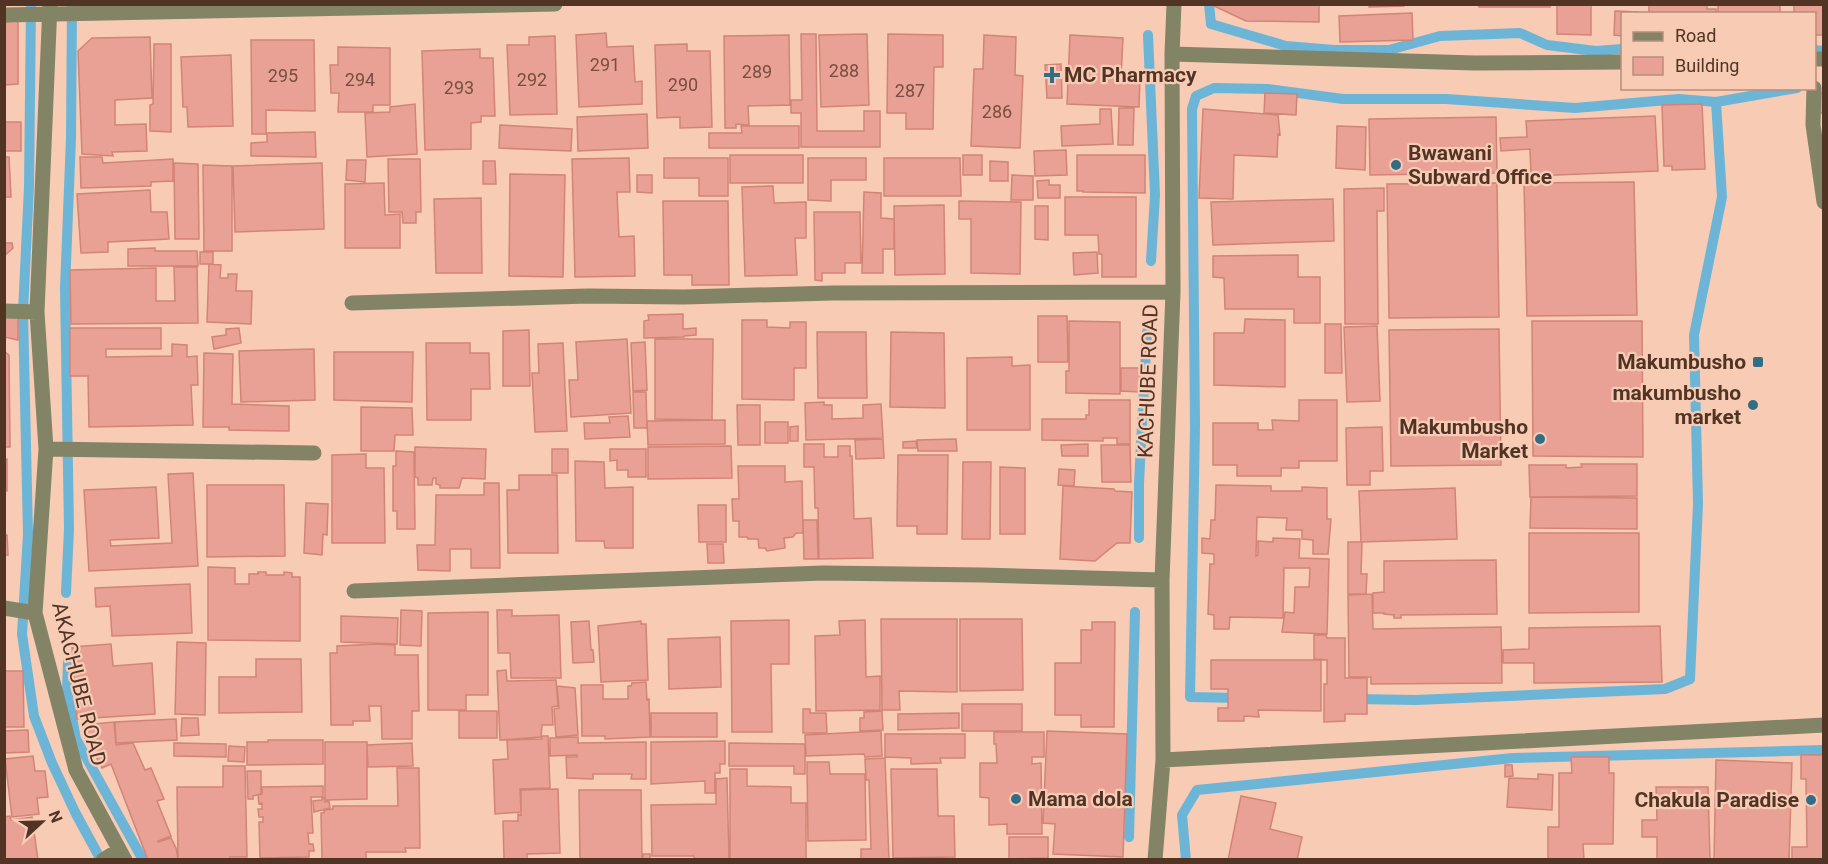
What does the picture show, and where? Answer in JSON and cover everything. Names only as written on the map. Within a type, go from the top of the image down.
[{"type":"street","points":[[4,15],[50,9],[555,4]]},
{"type":"street","name":"KACHUBE ROAD","points":[[1155,860],[1162,760],[1162,580],[1173,292],[1172,54],[1174,4]]},
{"type":"street","name":"AKACHUBE ROAD","points":[[50,9],[37,312],[46,449],[35,613],[76,770],[122,855]]},
{"type":"street","points":[[1172,54],[1475,63],[1621,63]]},
{"type":"street","points":[[1814,90],[1813,125],[1824,202]]},
{"type":"street","points":[[352,303],[588,296],[1173,292]]},
{"type":"street","points":[[4,311],[37,312]]},
{"type":"street","points":[[46,449],[314,453]]},
{"type":"street","points":[[354,591],[823,573],[1162,580]]},
{"type":"street","points":[[4,608],[35,613]]},
{"type":"street","points":[[1162,760],[1824,725]]},
{"type":"street","points":[[103,860],[122,855]]},
{"type":"building","points":[[1319,4],[1319,22],[1246,21],[1212,5]]},
{"type":"building","points":[[1369,4],[1404,4],[1404,6],[1369,7]]},
{"type":"building","points":[[1479,4],[1550,4],[1550,7],[1479,7]]},
{"type":"building","points":[[1557,4],[1591,4],[1591,35],[1557,34]]},
{"type":"building","points":[[1649,4],[1707,4],[1707,9],[1716,9],[1716,12],[1649,12]]},
{"type":"building","points":[[1718,4],[1780,4],[1780,12],[1718,12]]},
{"type":"building","points":[[1794,4],[1824,4],[1824,35],[1816,35],[1816,12],[1794,12]]},
{"type":"building","points":[[1615,11],[1638,12],[1621,12],[1621,36],[1614,35]]},
{"type":"building","points":[[1412,13],[1413,40],[1340,42],[1339,16]]},
{"type":"building","points":[[18,21],[18,84],[4,85],[4,22]]},
{"type":"building","points":[[606,33],[607,47],[633,46],[635,82],[642,81],[642,104],[579,107],[576,35]]},
{"type":"building","points":[[801,34],[816,34],[817,131],[864,131],[864,111],[880,111],[880,147],[801,147],[801,113],[791,113],[791,100],[802,100]]},
{"type":"building","points":[[867,34],[869,105],[821,107],[819,35]]},
{"type":"building","points":[[888,34],[943,35],[943,67],[934,67],[933,129],[906,129],[906,113],[887,113]]},
{"type":"building","points":[[789,35],[790,105],[748,106],[749,125],[736,124],[736,128],[725,128],[724,36]]},
{"type":"building","points":[[984,35],[1016,37],[1015,75],[1023,76],[1020,148],[971,146],[974,69],[983,69]]},
{"type":"building","points":[[1070,35],[1123,38],[1121,77],[1140,77],[1139,107],[1067,104]]},
{"type":"building","points":[[555,36],[557,114],[510,115],[507,45],[529,45],[529,37]]},
{"type":"building","points":[[150,37],[152,98],[115,100],[115,125],[146,124],[147,151],[112,152],[113,156],[82,154],[78,51],[92,38]]},
{"type":"building","points":[[251,40],[314,40],[315,111],[266,110],[266,134],[252,134]]},
{"type":"building","points":[[154,44],[171,44],[171,132],[150,131]]},
{"type":"building","points":[[687,44],[687,51],[710,51],[712,127],[680,128],[680,117],[657,118],[655,45]]},
{"type":"building","points":[[338,47],[390,48],[390,105],[373,105],[373,112],[338,112],[339,93],[331,93],[330,65],[338,65]]},
{"type":"building","points":[[480,49],[480,58],[493,58],[495,116],[481,116],[481,122],[471,123],[471,149],[425,150],[422,51]]},
{"type":"building","points":[[231,55],[233,126],[188,127],[187,107],[183,107],[181,57]]},
{"type":"building","points":[[1061,64],[1062,98],[1047,98],[1045,65]]},
{"type":"building","points":[[1265,93],[1297,94],[1296,115],[1264,113]]},
{"type":"building","points":[[1816,93],[1824,93],[1824,113],[1816,113]]},
{"type":"building","points":[[415,104],[417,154],[367,157],[365,113],[390,112],[390,107]]},
{"type":"building","points":[[1702,104],[1705,169],[1672,170],[1672,166],[1664,166],[1662,105]]},
{"type":"building","points":[[1119,108],[1134,108],[1133,145],[1118,145]]},
{"type":"building","points":[[1100,109],[1111,109],[1113,144],[1062,146],[1061,126],[1100,124]]},
{"type":"building","points":[[1203,109],[1278,115],[1280,135],[1278,134],[1277,157],[1234,155],[1233,199],[1199,198]]},
{"type":"building","points":[[647,114],[648,148],[578,151],[577,117]]},
{"type":"building","points":[[1655,116],[1658,171],[1531,176],[1530,149],[1501,151],[1500,138],[1527,137],[1526,121]]},
{"type":"building","points":[[1496,117],[1497,173],[1370,175],[1369,119]]},
{"type":"building","points":[[4,122],[21,122],[21,151],[4,151]]},
{"type":"building","points":[[500,125],[572,129],[571,151],[499,148]]},
{"type":"building","points":[[741,126],[799,126],[799,148],[709,148],[709,133],[742,133]]},
{"type":"building","points":[[1337,126],[1366,127],[1365,170],[1336,168]]},
{"type":"building","points":[[315,132],[316,157],[251,156],[251,143],[267,142],[267,133]]},
{"type":"building","points":[[1066,150],[1067,175],[1035,176],[1034,151]]},
{"type":"building","points":[[730,155],[803,155],[803,183],[730,183]]},
{"type":"building","points":[[963,155],[982,155],[982,175],[963,175]]},
{"type":"building","points":[[1077,155],[1145,155],[1145,193],[1077,191]]},
{"type":"building","points":[[4,157],[9,157],[11,197],[4,197]]},
{"type":"building","points":[[80,157],[102,157],[103,163],[173,159],[173,181],[151,182],[151,186],[81,188]]},
{"type":"building","points":[[629,158],[630,192],[617,192],[619,237],[634,236],[635,276],[575,277],[572,159]]},
{"type":"building","points":[[664,158],[728,158],[728,196],[699,196],[699,178],[664,178]]},
{"type":"building","points":[[808,158],[866,158],[866,180],[831,180],[831,201],[808,200]]},
{"type":"building","points":[[884,158],[960,158],[961,196],[884,196]]},
{"type":"building","points":[[388,159],[420,159],[421,212],[416,212],[416,223],[403,223],[402,212],[389,212]]},
{"type":"building","points":[[347,160],[366,160],[365,182],[346,180]]},
{"type":"building","points":[[483,161],[495,161],[496,184],[483,184]]},
{"type":"building","points":[[990,161],[1008,162],[1008,181],[990,181]]},
{"type":"building","points":[[174,163],[198,164],[199,239],[175,239]]},
{"type":"building","points":[[322,163],[324,229],[235,232],[233,166]]},
{"type":"building","points":[[203,165],[232,166],[232,251],[204,251]]},
{"type":"building","points":[[510,174],[565,175],[563,277],[509,276]]},
{"type":"building","points":[[637,175],[652,175],[652,193],[637,192]]},
{"type":"building","points":[[1012,175],[1033,176],[1033,200],[1011,200]]},
{"type":"building","points":[[1049,180],[1049,185],[1060,185],[1060,198],[1038,198],[1037,181]]},
{"type":"building","points":[[1634,182],[1637,315],[1527,316],[1524,183]]},
{"type":"building","points":[[384,183],[385,215],[400,214],[400,248],[345,248],[345,184]]},
{"type":"building","points":[[1497,183],[1499,317],[1389,318],[1387,184]]},
{"type":"building","points":[[773,186],[774,203],[806,202],[806,238],[795,238],[797,275],[745,276],[742,187]]},
{"type":"building","points":[[1384,188],[1384,211],[1377,211],[1378,324],[1345,324],[1344,189]]},
{"type":"building","points":[[150,190],[151,212],[167,212],[169,239],[108,242],[108,252],[81,253],[77,194]]},
{"type":"building","points":[[864,192],[881,193],[881,218],[894,219],[894,249],[883,249],[883,273],[862,273]]},
{"type":"building","points":[[1065,197],[1136,197],[1136,277],[1102,277],[1102,254],[1099,254],[1098,235],[1065,235]]},
{"type":"building","points":[[481,198],[482,273],[436,273],[434,199]]},
{"type":"building","points":[[1333,199],[1334,241],[1213,245],[1211,202]]},
{"type":"building","points":[[663,201],[728,201],[729,285],[692,285],[692,275],[664,275]]},
{"type":"building","points":[[959,201],[1021,202],[1020,274],[971,273],[971,219],[959,219]]},
{"type":"building","points":[[944,205],[945,274],[895,275],[894,206]]},
{"type":"building","points":[[1035,206],[1048,206],[1048,240],[1035,239]]},
{"type":"building","points":[[814,212],[860,212],[861,263],[845,263],[845,273],[822,273],[822,281],[815,280]]},
{"type":"building","points":[[4,243],[12,243],[13,248],[4,256]]},
{"type":"building","points":[[155,248],[155,251],[197,251],[198,266],[128,266],[128,249]]},
{"type":"building","points":[[200,252],[213,252],[213,264],[200,264]]},
{"type":"building","points":[[1097,252],[1098,273],[1074,275],[1073,253]]},
{"type":"building","points":[[1298,255],[1298,277],[1320,277],[1320,323],[1294,323],[1294,309],[1225,309],[1224,278],[1213,277],[1213,256]]},
{"type":"building","points":[[209,264],[221,265],[220,278],[228,278],[228,274],[237,274],[236,291],[252,291],[251,324],[207,322]]},
{"type":"building","points":[[174,267],[197,267],[198,323],[71,324],[70,270],[156,268],[156,301],[175,301]]},
{"type":"building","points":[[683,314],[683,329],[696,328],[696,335],[644,338],[644,321],[649,320],[648,315]]},
{"type":"building","points":[[4,315],[18,316],[18,340],[4,337]]},
{"type":"building","points":[[1038,316],[1067,316],[1068,362],[1038,362]]},
{"type":"building","points":[[1245,319],[1285,320],[1285,387],[1214,385],[1214,333],[1244,333]]},
{"type":"building","points":[[742,320],[767,320],[767,327],[790,328],[790,322],[806,322],[806,368],[794,368],[794,400],[742,399]]},
{"type":"building","points":[[1069,321],[1120,322],[1120,394],[1066,393],[1066,371],[1069,371]]},
{"type":"building","points":[[1532,321],[1642,321],[1643,457],[1533,456]]},
{"type":"building","points":[[1325,324],[1341,324],[1342,373],[1325,373]]},
{"type":"building","points":[[1377,326],[1380,401],[1347,402],[1344,327]]},
{"type":"building","points":[[70,328],[161,328],[161,349],[106,349],[106,357],[172,356],[172,344],[187,345],[187,357],[197,356],[198,385],[191,385],[193,425],[89,427],[88,376],[70,376]]},
{"type":"building","points":[[239,328],[241,343],[214,349],[212,337],[226,335],[226,329]]},
{"type":"building","points":[[1499,329],[1501,465],[1391,466],[1389,330]]},
{"type":"building","points":[[529,330],[530,386],[503,386],[503,331]]},
{"type":"building","points":[[817,332],[866,332],[867,398],[818,398]]},
{"type":"building","points":[[891,332],[944,333],[945,408],[890,407]]},
{"type":"building","points":[[627,339],[631,413],[571,417],[569,380],[578,380],[576,342]]},
{"type":"building","points":[[655,339],[713,339],[712,420],[655,419]]},
{"type":"building","points":[[645,342],[647,390],[633,391],[631,343]]},
{"type":"building","points":[[426,343],[470,343],[470,353],[489,353],[490,389],[471,389],[471,420],[427,420]]},
{"type":"building","points":[[563,343],[567,431],[535,432],[532,373],[539,373],[538,344]]},
{"type":"building","points":[[314,349],[315,400],[241,402],[239,351]]},
{"type":"building","points":[[4,351],[9,355],[10,447],[4,447]]},
{"type":"building","points":[[334,352],[413,352],[412,402],[334,400]]},
{"type":"building","points":[[204,353],[233,354],[232,404],[289,406],[289,431],[203,427]]},
{"type":"building","points":[[1012,357],[1012,366],[1030,365],[1030,430],[967,430],[967,358]]},
{"type":"building","points":[[1121,368],[1140,368],[1140,392],[1121,391]]},
{"type":"building","points":[[633,392],[646,392],[647,428],[634,428]]},
{"type":"building","points":[[1089,400],[1130,400],[1130,444],[1117,444],[1117,438],[1103,438],[1103,441],[1042,440],[1042,419],[1086,419],[1086,415],[1089,415]]},
{"type":"building","points":[[1299,400],[1337,400],[1337,461],[1299,461],[1299,468],[1281,468],[1281,476],[1237,476],[1237,465],[1213,465],[1213,423],[1258,423],[1258,430],[1273,430],[1272,420],[1299,421]]},
{"type":"building","points":[[824,402],[824,405],[832,405],[832,419],[863,418],[863,405],[881,404],[883,438],[806,440],[805,403]]},
{"type":"building","points":[[737,405],[760,405],[760,445],[738,445]]},
{"type":"building","points":[[361,407],[412,408],[413,435],[395,435],[394,451],[361,451]]},
{"type":"building","points":[[628,416],[630,437],[585,439],[584,423],[610,423],[609,417]]},
{"type":"building","points":[[725,420],[725,444],[648,445],[647,421]]},
{"type":"building","points":[[765,422],[788,422],[788,443],[765,443]]},
{"type":"building","points":[[798,426],[798,441],[790,441],[790,427]]},
{"type":"building","points":[[1382,427],[1383,471],[1370,471],[1370,485],[1347,485],[1346,428]]},
{"type":"building","points":[[883,439],[884,458],[856,459],[855,440]]},
{"type":"building","points":[[956,439],[957,451],[918,451],[917,440]]},
{"type":"building","points":[[916,441],[917,448],[903,448],[903,442]]},
{"type":"building","points":[[804,444],[824,444],[824,457],[838,457],[838,446],[850,446],[854,519],[871,518],[873,558],[819,559],[814,467],[804,467]]},
{"type":"building","points":[[1088,444],[1088,456],[1062,456],[1061,445]]},
{"type":"building","points":[[1101,445],[1130,445],[1131,482],[1102,482]]},
{"type":"building","points":[[731,446],[732,478],[648,479],[648,447]]},
{"type":"building","points":[[415,447],[486,449],[485,479],[462,478],[459,488],[440,488],[440,485],[436,484],[436,478],[433,478],[432,485],[418,485],[418,478],[415,477]]},
{"type":"building","points":[[552,449],[568,449],[568,473],[552,473]]},
{"type":"building","points":[[610,449],[646,449],[646,477],[628,477],[628,470],[617,470],[617,460],[610,461]]},
{"type":"building","points":[[396,451],[414,452],[415,529],[397,529],[397,511],[393,511],[393,466],[396,466]]},
{"type":"building","points":[[366,454],[366,468],[384,468],[385,543],[332,543],[332,455]]},
{"type":"building","points":[[898,455],[948,455],[947,534],[917,534],[917,526],[897,526]]},
{"type":"building","points":[[4,459],[7,459],[7,491],[4,491]]},
{"type":"building","points":[[575,461],[604,462],[605,488],[633,487],[633,548],[605,548],[604,541],[576,541]]},
{"type":"building","points":[[963,462],[991,462],[990,539],[962,539]]},
{"type":"building","points":[[1581,464],[1637,464],[1637,496],[1530,497],[1529,465],[1566,465],[1566,468],[1582,467]]},
{"type":"building","points":[[738,466],[785,466],[785,482],[802,481],[803,533],[784,538],[785,548],[767,551],[765,548],[759,548],[758,539],[739,537],[739,521],[733,521],[732,499],[739,499]]},
{"type":"building","points":[[1000,467],[1025,468],[1025,534],[1000,534]]},
{"type":"building","points":[[1059,469],[1075,470],[1074,486],[1058,485]]},
{"type":"building","points":[[193,473],[198,566],[89,571],[84,490],[156,487],[159,538],[110,540],[111,546],[172,543],[168,474]]},
{"type":"building","points":[[519,475],[557,475],[558,553],[508,553],[507,490],[519,490]]},
{"type":"building","points":[[484,483],[499,483],[500,568],[471,568],[471,549],[450,549],[450,571],[418,570],[417,545],[435,545],[436,495],[484,495]]},
{"type":"building","points":[[207,485],[284,485],[285,556],[207,557]]},
{"type":"building","points":[[1216,485],[1271,486],[1271,491],[1302,491],[1302,487],[1327,488],[1327,519],[1331,519],[1328,554],[1313,554],[1313,540],[1302,539],[1302,530],[1286,530],[1287,518],[1257,517],[1256,556],[1258,555],[1258,541],[1273,542],[1273,538],[1300,539],[1299,558],[1329,559],[1327,634],[1282,632],[1285,612],[1294,613],[1295,587],[1309,587],[1310,568],[1284,568],[1283,618],[1230,617],[1229,629],[1214,629],[1214,615],[1208,614],[1210,564],[1214,564],[1214,554],[1202,553],[1202,538],[1210,539],[1211,520],[1215,520]]},
{"type":"building","points":[[1063,486],[1132,492],[1130,543],[1117,543],[1095,561],[1060,559]]},
{"type":"building","points":[[1455,488],[1457,539],[1361,542],[1359,491]]},
{"type":"building","points":[[1531,497],[1637,498],[1637,529],[1530,528]]},
{"type":"building","points":[[306,503],[328,504],[327,535],[323,534],[322,555],[304,553]]},
{"type":"building","points":[[698,505],[726,505],[726,542],[699,542]]},
{"type":"building","points":[[803,520],[817,520],[818,559],[804,559]]},
{"type":"building","points":[[1529,533],[1639,533],[1639,612],[1529,613]]},
{"type":"building","points":[[4,535],[7,535],[8,555],[4,555]]},
{"type":"building","points":[[1348,542],[1362,542],[1361,574],[1367,574],[1366,594],[1348,594]]},
{"type":"building","points":[[707,544],[723,544],[724,563],[708,563]]},
{"type":"building","points":[[1496,560],[1497,614],[1401,615],[1401,618],[1394,618],[1394,615],[1373,613],[1373,593],[1384,592],[1384,561]]},
{"type":"building","points":[[208,567],[235,568],[235,584],[249,584],[249,574],[258,574],[258,572],[266,572],[266,575],[284,575],[284,572],[292,573],[292,577],[300,577],[300,641],[208,640]]},
{"type":"building","points":[[190,584],[192,633],[112,636],[110,606],[96,607],[95,588]]},
{"type":"building","points":[[1372,594],[1373,629],[1501,627],[1502,683],[1371,684],[1371,677],[1349,677],[1348,595]]},
{"type":"building","points":[[401,610],[422,611],[421,646],[400,645]]},
{"type":"building","points":[[497,610],[512,610],[512,616],[559,615],[561,678],[511,678],[510,653],[498,653]]},
{"type":"building","points":[[488,612],[488,695],[466,695],[466,710],[428,710],[428,613]]},
{"type":"building","points":[[341,616],[398,618],[397,644],[341,642]]},
{"type":"building","points":[[881,619],[957,619],[957,692],[899,691],[900,710],[882,710]]},
{"type":"building","points":[[960,619],[1022,619],[1023,690],[960,691]]},
{"type":"building","points":[[789,620],[789,664],[771,664],[772,732],[732,732],[731,621]]},
{"type":"building","points":[[865,620],[866,677],[880,676],[880,710],[816,711],[815,636],[840,635],[839,621]]},
{"type":"building","points":[[589,621],[594,662],[573,663],[571,622]]},
{"type":"building","points":[[641,621],[641,624],[646,624],[648,680],[601,682],[598,626]]},
{"type":"building","points":[[1092,622],[1115,622],[1114,727],[1081,727],[1081,715],[1055,715],[1055,663],[1081,663],[1081,630],[1092,630]]},
{"type":"building","points":[[1660,626],[1662,682],[1534,683],[1534,663],[1503,663],[1503,650],[1529,649],[1529,628]]},
{"type":"building","points":[[1314,635],[1345,638],[1345,678],[1367,678],[1367,714],[1345,714],[1345,721],[1324,722],[1324,684],[1327,684],[1327,660],[1314,659]]},
{"type":"building","points":[[720,637],[721,687],[669,689],[668,639]]},
{"type":"building","points":[[177,642],[206,643],[205,715],[175,714]]},
{"type":"building","points":[[111,644],[113,666],[152,663],[155,714],[77,719],[72,647]]},
{"type":"building","points":[[395,645],[395,655],[418,655],[419,711],[412,711],[412,739],[382,739],[381,706],[369,706],[370,721],[353,721],[353,725],[331,725],[330,653],[337,653],[337,646]]},
{"type":"building","points":[[256,659],[301,659],[302,712],[219,713],[219,677],[256,677]]},
{"type":"building","points":[[1211,660],[1321,660],[1321,711],[1258,710],[1259,717],[1244,716],[1244,721],[1218,721],[1218,708],[1228,708],[1228,689],[1211,689]]},
{"type":"building","points":[[506,670],[507,681],[556,680],[558,706],[552,707],[553,725],[542,725],[541,737],[500,740],[497,671]]},
{"type":"building","points":[[4,671],[23,671],[24,727],[4,727]]},
{"type":"building","points":[[646,682],[650,737],[605,739],[605,736],[582,736],[581,685],[603,685],[603,699],[628,699],[628,686],[632,683]]},
{"type":"building","points":[[557,686],[575,688],[578,735],[556,737],[554,709],[559,708]]},
{"type":"building","points":[[962,704],[1022,704],[1022,731],[962,731]]},
{"type":"building","points":[[803,709],[810,709],[810,713],[826,713],[827,733],[803,733]]},
{"type":"building","points":[[459,711],[497,711],[497,738],[459,738]]},
{"type":"building","points":[[882,711],[883,730],[860,731],[860,718],[864,718],[864,712]]},
{"type":"building","points":[[651,713],[717,713],[717,737],[651,737]]},
{"type":"building","points":[[959,713],[959,728],[898,730],[898,714]]},
{"type":"building","points":[[182,718],[198,718],[199,735],[181,736]]},
{"type":"building","points":[[176,719],[177,740],[116,743],[115,722]]},
{"type":"building","points":[[114,722],[116,745],[133,743],[145,770],[151,768],[164,799],[157,801],[171,836],[158,842],[171,838],[178,860],[148,860],[111,764],[102,768],[85,740],[83,725]]},
{"type":"building","points":[[28,730],[29,752],[4,753],[4,731]]},
{"type":"building","points":[[881,731],[882,756],[865,757],[864,754],[806,756],[805,735]]},
{"type":"building","points":[[1047,731],[1127,734],[1123,857],[1053,854],[1055,824],[1043,823]]},
{"type":"building","points":[[994,732],[1044,732],[1044,757],[1032,757],[1032,764],[1041,763],[1042,834],[1007,834],[1007,824],[989,825],[989,798],[980,797],[980,763],[997,763]]},
{"type":"building","points":[[885,734],[965,734],[965,758],[940,758],[941,763],[911,764],[911,758],[885,757]]},
{"type":"building","points":[[542,736],[548,736],[550,788],[520,789],[521,812],[495,814],[493,760],[508,759],[507,740],[542,739]]},
{"type":"building","points":[[578,737],[578,743],[646,742],[646,779],[631,779],[632,774],[593,774],[593,779],[567,778],[566,757],[577,757],[577,755],[550,756],[550,738]]},
{"type":"building","points":[[268,740],[323,740],[323,764],[247,765],[247,742],[268,742]]},
{"type":"building","points":[[725,741],[725,764],[720,764],[720,773],[715,773],[715,793],[705,793],[705,781],[651,784],[651,742]]},
{"type":"building","points":[[325,742],[367,742],[367,799],[325,800]]},
{"type":"building","points":[[174,743],[226,744],[226,757],[174,756]]},
{"type":"building","points":[[412,743],[413,766],[368,767],[367,745]]},
{"type":"building","points":[[729,743],[805,744],[805,774],[794,774],[794,766],[729,766]]},
{"type":"building","points":[[229,746],[245,747],[244,762],[228,761]]},
{"type":"building","points":[[1801,755],[1824,755],[1824,860],[1792,860],[1792,847],[1807,847],[1806,779],[1801,779]]},
{"type":"building","points":[[33,756],[35,771],[45,771],[48,797],[37,798],[39,814],[12,817],[5,759]]},
{"type":"building","points":[[1571,757],[1609,757],[1609,773],[1614,773],[1613,844],[1583,844],[1584,860],[1548,860],[1548,827],[1559,827],[1559,773],[1572,773]]},
{"type":"building","points":[[885,758],[889,860],[861,860],[861,849],[871,849],[869,780],[866,780],[865,759]]},
{"type":"building","points":[[1716,760],[1792,763],[1789,860],[1714,860]]},
{"type":"building","points":[[807,762],[829,762],[830,774],[865,774],[866,840],[808,841]]},
{"type":"building","points":[[1505,765],[1512,765],[1513,776],[1505,777]]},
{"type":"building","points":[[223,766],[245,766],[247,857],[178,860],[177,787],[223,787]]},
{"type":"building","points":[[397,768],[419,768],[420,848],[405,848],[406,852],[366,852],[366,859],[322,859],[321,813],[324,813],[324,810],[333,809],[333,806],[398,806]]},
{"type":"building","points":[[730,769],[747,769],[747,786],[791,787],[791,803],[806,803],[806,860],[730,860]]},
{"type":"building","points":[[891,769],[937,769],[938,816],[954,816],[955,857],[893,858]]},
{"type":"building","points":[[247,771],[261,771],[261,794],[253,796],[253,799],[248,799]]},
{"type":"building","points":[[1538,774],[1553,775],[1552,810],[1507,807],[1509,778],[1538,779]]},
{"type":"building","points":[[727,778],[729,860],[694,860],[694,856],[652,856],[651,805],[716,804],[716,779]]},
{"type":"building","points":[[323,786],[323,797],[311,797],[313,833],[308,833],[309,844],[313,844],[314,851],[309,851],[309,857],[260,858],[259,822],[263,822],[263,817],[259,817],[258,809],[262,809],[262,803],[259,804],[258,795],[262,794],[262,787]]},
{"type":"building","points":[[1656,787],[1708,787],[1710,860],[1657,860],[1657,837],[1642,837],[1642,820],[1657,820]]},
{"type":"building","points":[[558,789],[560,853],[527,854],[527,859],[504,859],[503,821],[518,821],[518,814],[521,815],[521,790]]},
{"type":"building","points":[[579,790],[641,790],[642,860],[580,860]]},
{"type":"building","points":[[1241,796],[1276,803],[1270,829],[1302,837],[1297,860],[1228,860]]},
{"type":"building","points":[[322,798],[325,802],[329,801],[330,808],[314,812],[313,801],[322,800]]},
{"type":"building","points":[[10,816],[11,820],[32,817],[38,860],[4,860],[4,817]]},
{"type":"building","points":[[1009,837],[1048,837],[1048,858],[1009,859]]},
{"type":"building","points":[[643,854],[650,854],[650,859],[655,860],[643,860]]},
{"type":"waterway","points":[[31,4],[29,187],[23,312],[28,534],[22,634],[34,716],[52,763],[101,860]]},
{"type":"waterway","points":[[66,593],[69,529],[65,288],[71,138],[72,4]]},
{"type":"waterway","points":[[1209,4],[1211,24],[1286,46],[1334,50],[1389,50],[1440,36],[1520,33],[1547,45],[1596,51],[1621,49]]},
{"type":"waterway","points":[[1148,35],[1155,195],[1151,261]]},
{"type":"waterway","points":[[1816,50],[1824,51]]},
{"type":"waterway","points":[[1240,698],[1190,697],[1195,426],[1192,109],[1196,96],[1214,88],[1268,89],[1343,99],[1446,99],[1575,108],[1679,99],[1716,102],[1785,90]]},
{"type":"waterway","points":[[1354,699],[1416,700],[1665,689],[1690,679],[1698,504],[1694,335],[1722,197],[1716,102]]},
{"type":"waterway","points":[[1139,538],[1139,483],[1147,332]]},
{"type":"waterway","points":[[1129,837],[1135,612]]},
{"type":"waterway","points":[[68,661],[67,691],[76,739],[143,860]]},
{"type":"waterway","points":[[1186,860],[1182,815],[1197,790],[1513,758],[1824,750]]},
{"type":"place","name":"MC Pharmacy","points":[[1052,75]]},
{"type":"place","name":"Bwawani Subward Office","points":[[1396,165]]},
{"type":"place","name":"Makumbusho","points":[[1758,362]]},
{"type":"place","name":"makumbusho market","points":[[1753,405]]},
{"type":"place","name":"Makumbusho Market","points":[[1540,439]]},
{"type":"place","name":"Mama dola","points":[[1016,799]]},
{"type":"place","name":"Chakula Paradise","points":[[1811,800]]}]
